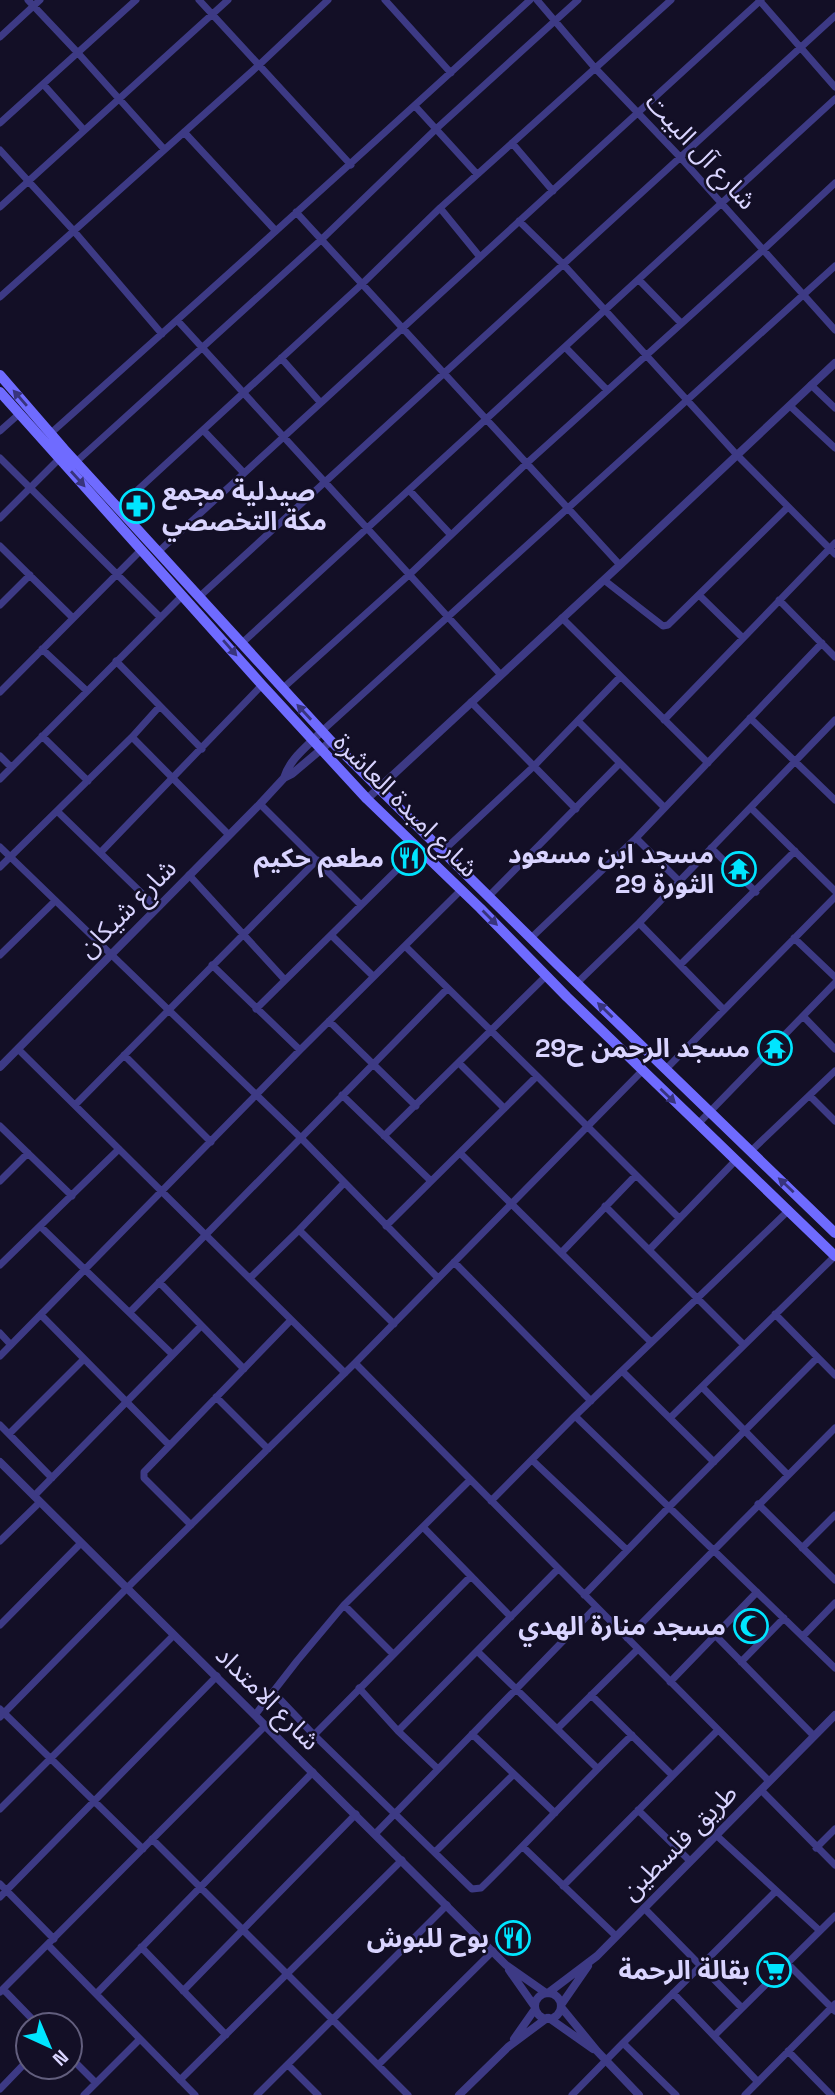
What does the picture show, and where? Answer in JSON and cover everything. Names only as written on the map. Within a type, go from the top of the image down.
[{"type":"main road","name":"شارع امبدة العاشرة","points":[[0,375],[331,741],[835,1233]]},
{"type":"main road","name":"شارع امبدة العاشرة","points":[[0,392],[367,799],[835,1256]]},
{"type":"main road","points":[[534,963],[546,952]]},
{"type":"street","points":[[0,37],[30,3],[40,0]]},
{"type":"street","points":[[0,123],[136,0]]},
{"type":"street","points":[[200,0],[351,165]]},
{"type":"street","points":[[0,207],[228,0]]},
{"type":"street","points":[[0,296],[328,0]]},
{"type":"street","points":[[386,0],[451,74]]},
{"type":"street","points":[[515,0],[522,8]]},
{"type":"street","points":[[51,433],[275,230],[351,165],[530,0]]},
{"type":"street","name":"شارع آل البيت","points":[[537,0],[835,330]]},
{"type":"street","points":[[76,462],[322,239],[436,129],[578,0]]},
{"type":"street","points":[[118,508],[362,284],[477,174],[671,0]]},
{"type":"street","points":[[158,552],[760,0],[835,88]]},
{"type":"street","points":[[30,3],[164,149]]},
{"type":"street","points":[[199,597],[835,16]]},
{"type":"street","points":[[43,84],[84,130]]},
{"type":"street","points":[[242,643],[835,99]]},
{"type":"street","points":[[415,106],[477,174]]},
{"type":"street","points":[[184,132],[275,230]]},
{"type":"street","points":[[512,143],[552,191]]},
{"type":"street","points":[[0,150],[162,334]]},
{"type":"street","points":[[282,689],[835,183]]},
{"type":"street","points":[[440,208],[480,257]]},
{"type":"street","points":[[296,212],[620,565]]},
{"type":"street","points":[[519,221],[564,265],[737,455],[833,548],[664,720]]},
{"type":"street","points":[[322,731],[835,266]]},
{"type":"street","points":[[639,280],[681,323]]},
{"type":"street","points":[[177,320],[501,675]]},
{"type":"street","points":[[565,347],[607,390]]},
{"type":"street","points":[[281,358],[320,402]]},
{"type":"street","points":[[367,799],[835,363]]},
{"type":"street","points":[[811,385],[835,408]]},
{"type":"street","points":[[790,406],[835,448]]},
{"type":"street","points":[[0,431],[19,414]]},
{"type":"street","points":[[202,430],[243,472]]},
{"type":"street","points":[[0,458],[160,617]]},
{"type":"street","points":[[0,518],[59,459]]},
{"type":"street","points":[[409,490],[451,535]]},
{"type":"street","points":[[604,580],[663,626],[668,625],[788,507]]},
{"type":"street","points":[[0,546],[73,618]]},
{"type":"street","points":[[0,692],[141,550]]},
{"type":"street","points":[[0,605],[30,575]]},
{"type":"street","points":[[0,779],[183,595]]},
{"type":"street","points":[[699,595],[743,638]]},
{"type":"street","points":[[779,600],[835,657]]},
{"type":"street","points":[[562,618],[708,763]]},
{"type":"street","points":[[531,938],[636,838],[822,643]]},
{"type":"street","points":[[42,649],[87,691]]},
{"type":"street","points":[[116,661],[202,749]]},
{"type":"street","points":[[443,851],[533,766],[620,677]]},
{"type":"street","points":[[101,852],[262,685]]},
{"type":"street","points":[[471,702],[576,809]]},
{"type":"street","points":[[0,867],[159,707]]},
{"type":"street","points":[[750,718],[835,800]]},
{"type":"street","points":[[577,983],[639,923],[835,720]]},
{"type":"street","points":[[578,721],[664,807]]},
{"type":"street","name":"شارع شيكان","points":[[284,778],[287,769],[322,731]]},
{"type":"street","points":[[42,736],[88,781]]},
{"type":"street","points":[[132,737],[229,835]]},
{"type":"street","name":"شارع شيكان","points":[[0,1067],[284,778],[331,741]]},
{"type":"street","points":[[0,756],[12,767]]},
{"type":"street","points":[[489,896],[620,763]]},
{"type":"street","points":[[261,804],[361,905]]},
{"type":"street","points":[[751,808],[835,891]]},
{"type":"street","points":[[57,811],[157,908]]},
{"type":"street","points":[[636,838],[679,881]]},
{"type":"street","points":[[0,847],[301,1138],[438,1278]]},
{"type":"street","points":[[711,848],[756,892]]},
{"type":"street","points":[[256,1009],[418,849]]},
{"type":"street","points":[[680,965],[756,892],[794,851]]},
{"type":"street","points":[[75,1105],[317,860]]},
{"type":"street","points":[[189,876],[285,980]]},
{"type":"street","points":[[0,1356],[461,890]]},
{"type":"street","points":[[667,1068],[835,897]]},
{"type":"street","points":[[0,955],[55,901]]},
{"type":"street","points":[[639,923],[724,1010]]},
{"type":"street","points":[[331,935],[373,976]]},
{"type":"street","points":[[794,938],[835,977]]},
{"type":"street","points":[[405,946],[679,1218]]},
{"type":"street","points":[[212,965],[300,1050]]},
{"type":"street","points":[[384,1136],[546,976]]},
{"type":"street","points":[[698,1124],[835,983]]},
{"type":"street","points":[[130,1312],[447,989]]},
{"type":"street","points":[[803,1016],[835,1049]]},
{"type":"street","points":[[329,1021],[416,1106]]},
{"type":"street","points":[[18,1049],[345,1373]]},
{"type":"street","points":[[124,1055],[211,1142]]},
{"type":"street","points":[[459,1063],[505,1108]]},
{"type":"street","points":[[143,1849],[1,1713],[394,1324],[643,1070]]},
{"type":"street","points":[[751,1151],[835,1071]]},
{"type":"street","points":[[386,1226],[537,1076]]},
{"type":"street","points":[[342,1095],[431,1181]]},
{"type":"street","points":[[810,1096],[835,1121]]},
{"type":"street","points":[[0,1126],[72,1196]]},
{"type":"street","points":[[0,1265],[119,1149]]},
{"type":"street","points":[[0,1181],[28,1153]]},
{"type":"street","points":[[460,1153],[652,1342]]},
{"type":"street","points":[[649,1250],[736,1160]]},
{"type":"street","points":[[561,1252],[636,1175]]},
{"type":"street","points":[[250,1278],[344,1183]]},
{"type":"street","points":[[606,1206],[744,1345]]},
{"type":"street","points":[[491,1501],[575,1416],[789,1210]]},
{"type":"street","points":[[40,1226],[172,1354]]},
{"type":"street","points":[[299,1230],[394,1324]]},
{"type":"street","points":[[670,1418],[835,1256]]},
{"type":"street","points":[[454,1262],[591,1401]]},
{"type":"street","points":[[159,1282],[244,1369]]},
{"type":"street","points":[[775,1314],[835,1375]]},
{"type":"street","points":[[41,1315],[169,1445]]},
{"type":"street","points":[[191,1525],[143,1475],[291,1320]]},
{"type":"street","points":[[0,1541],[52,1478],[201,1326]]},
{"type":"street","points":[[0,1333],[11,1345]]},
{"type":"street","points":[[9,1434],[84,1359]]},
{"type":"street","points":[[584,1595],[817,1359]]},
{"type":"street","points":[[355,1363],[769,1781]]},
{"type":"street","points":[[622,1371],[714,1462]]},
{"type":"street","points":[[702,1387],[788,1475]]},
{"type":"street","points":[[216,1397],[268,1449]]},
{"type":"street","points":[[575,1416],[835,1668]]},
{"type":"street","points":[[0,1425],[52,1478]]},
{"type":"street","points":[[626,1638],[834,1431]]},
{"type":"street","points":[[532,1460],[627,1550]]},
{"type":"street","name":"شارع الامتداد","points":[[0,1462],[494,1951],[535,2008]]},
{"type":"street","points":[[255,1715],[344,1605],[470,1480]]},
{"type":"street","points":[[758,1504],[835,1580]]},
{"type":"street","points":[[802,1548],[835,1515]]},
{"type":"street","points":[[422,1527],[511,1617]]},
{"type":"street","points":[[0,1625],[81,1543]]},
{"type":"street","points":[[398,1731],[558,1569]]},
{"type":"street","points":[[314,1735],[471,1576]]},
{"type":"street","points":[[670,1682],[757,1592]]},
{"type":"street","points":[[803,1636],[835,1603]]},
{"type":"street","points":[[344,1605],[393,1654]]},
{"type":"street","points":[[376,1833],[596,1607]]},
{"type":"street","points":[[741,1662],[784,1618]]},
{"type":"street","points":[[0,1809],[174,1635]]},
{"type":"street","points":[[716,1636],[814,1736]]},
{"type":"street","points":[[556,1729],[638,1650]]},
{"type":"street","points":[[477,1651],[597,1768]]},
{"type":"street","points":[[0,1897],[216,1676]]},
{"type":"street","points":[[359,1688],[398,1731],[438,1769]]},
{"type":"street","points":[[274,1693],[394,1814],[472,1889],[477,1890],[523,1847],[632,1735]]},
{"type":"street","points":[[591,1695],[672,1775]]},
{"type":"street","name":"طريق فلسطين","points":[[547,1993],[597,1956],[835,1715]]},
{"type":"street","points":[[23,2011],[1,1991],[265,1726]]},
{"type":"street","points":[[563,1886],[718,1730]]},
{"type":"street","points":[[472,1734],[555,1813]]},
{"type":"street","points":[[96,1994],[313,1772]]},
{"type":"street","points":[[435,1852],[514,1773]]},
{"type":"street","points":[[761,1790],[835,1865]]},
{"type":"street","points":[[638,1810],[690,1861]]},
{"type":"street","points":[[183,1991],[356,1814]]},
{"type":"street","points":[[816,1847],[835,1829]]},
{"type":"street","points":[[716,1835],[820,1931]]},
{"type":"street","points":[[152,1839],[408,2095]]},
{"type":"street","points":[[523,1847],[615,1936]]},
{"type":"street","points":[[180,2080],[402,1860]]},
{"type":"street","points":[[0,1884],[54,1938]]},
{"type":"street","points":[[572,2095],[776,1891]]},
{"type":"street","points":[[257,2095],[447,1905]]},
{"type":"street","points":[[644,1908],[742,2008]]},
{"type":"street","points":[[715,2035],[835,1916]]},
{"type":"street","points":[[48,1945],[195,2095]]},
{"type":"street","points":[[141,1947],[226,2035]]},
{"type":"street","points":[[378,2065],[494,1951]]},
{"type":"street","points":[[459,2095],[508,2047],[548,2018],[557,2015],[575,1983],[597,1956]]},
{"type":"street","points":[[745,2095],[834,2008],[788,1964]]},
{"type":"street","name":"شارع الامتداد","points":[[506,1965],[547,1993]]},
{"type":"street","points":[[508,2047],[535,2008],[538,1998],[547,1993],[557,1997],[561,2006],[605,2061],[639,2095]]},
{"type":"street","points":[[673,1993],[758,2082]]},
{"type":"street","points":[[535,2008],[538,2014],[597,2051]]},
{"type":"street","points":[[84,2095],[140,2039]]},
{"type":"street","points":[[623,2043],[676,2095]]},
{"type":"street","points":[[788,2052],[831,2095]]},
{"type":"street","points":[[288,2064],[318,2095]]},
{"type":"street","points":[[84,2071],[96,2083]]},
{"type":"street","points":[[0,2089],[14,2074]]},
{"type":"place","name":"صيدلية مجمع مكة التخصصي","points":[[137,506]]},
{"type":"place","name":"مطعم حكيم","points":[[409,858]]},
{"type":"place","name":"مسجد ابن مسعود الثورة 29","points":[[739,869]]},
{"type":"place","name":"مسجد الرحمن ح29","points":[[775,1048]]},
{"type":"place","name":"مسجد منارة الهدي","points":[[751,1626]]},
{"type":"place","name":"بوح للبوش","points":[[513,1938]]},
{"type":"place","name":"بقالة الرحمة","points":[[774,1970]]}]
